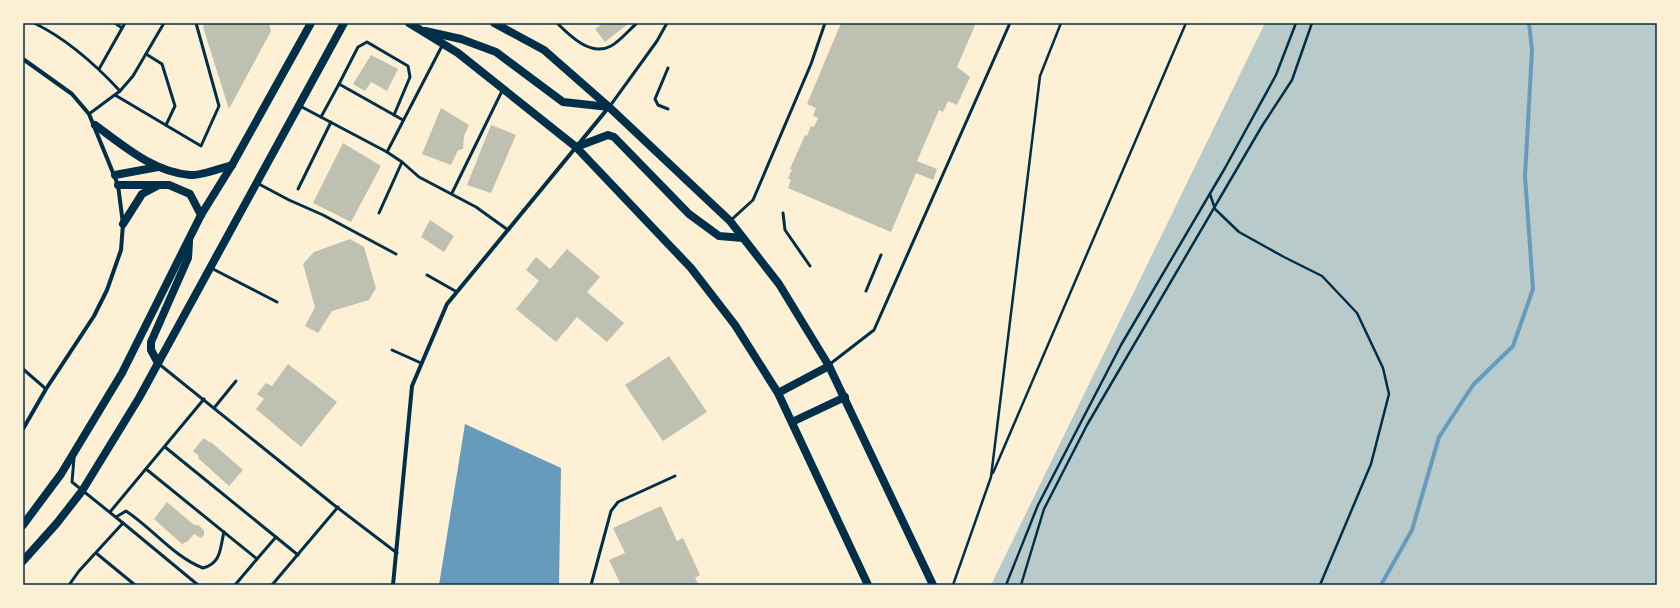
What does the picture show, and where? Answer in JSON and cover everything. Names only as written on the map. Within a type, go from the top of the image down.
[{"type":"main road","points":[[304,36],[305,23]]},
{"type":"main road","points":[[23,525],[61,474],[122,373],[201,214],[232,165],[311,23]]},
{"type":"main road","points":[[23,561],[57,523],[82,490],[139,398],[344,23]]},
{"type":"main road","points":[[409,23],[458,53],[576,147],[691,268],[735,325],[778,393],[868,585]]},
{"type":"main road","points":[[494,23],[544,50],[609,107],[730,221],[779,284],[829,366],[933,585]]},
{"type":"main road","points":[[419,29],[461,39],[496,52],[563,102],[609,107]]},
{"type":"main road","points":[[95,125],[136,155],[158,167],[191,175],[232,165]]},
{"type":"main road","points":[[576,147],[608,135],[614,137],[689,214],[719,236],[743,238]]},
{"type":"main road","points":[[115,175],[158,167]]},
{"type":"main road","points":[[123,224],[142,194],[159,185]]},
{"type":"main road","points":[[118,186],[169,185],[190,194],[201,214]]},
{"type":"main road","points":[[158,363],[151,350],[151,342],[188,258],[189,239]]},
{"type":"main road","points":[[778,393],[829,366]]},
{"type":"main road","points":[[792,422],[845,397]]},
{"type":"street","points":[[23,59],[72,94],[89,114],[95,125],[115,175],[123,224],[121,250],[107,290],[94,316],[46,389],[23,429]]},
{"type":"street","points":[[393,585],[412,386],[447,304],[609,107]]},
{"type":"lane","points":[[34,23],[47,30],[99,69],[120,91]]},
{"type":"lane","points":[[115,23],[122,28]]},
{"type":"lane","points":[[99,69],[125,23]]},
{"type":"lane","points":[[89,114],[116,95],[133,76],[164,23]]},
{"type":"lane","points":[[116,95],[201,146],[219,106],[196,23]]},
{"type":"lane","points":[[557,23],[578,42],[595,50],[611,46],[637,23]]},
{"type":"lane","points":[[609,107],[657,42],[667,23]]},
{"type":"lane","points":[[730,221],[753,200],[811,64],[825,23]]},
{"type":"lane","points":[[829,366],[874,330],[1010,23]]},
{"type":"lane","points":[[320,117],[358,47],[367,42],[408,66],[410,77],[394,115]]},
{"type":"lane","points":[[387,152],[443,44]]},
{"type":"lane","points":[[146,54],[162,64],[175,106],[166,125]]},
{"type":"lane","points":[[668,68],[655,99],[658,105],[668,109]]},
{"type":"lane","points":[[339,84],[403,120]]},
{"type":"lane","points":[[452,193],[503,89]]},
{"type":"lane","points":[[298,105],[387,152],[402,162],[419,177],[452,193],[476,207],[508,230]]},
{"type":"lane","points":[[298,189],[331,122]]},
{"type":"lane","points":[[379,213],[402,162]]},
{"type":"lane","points":[[256,182],[289,200],[324,215],[396,254]]},
{"type":"lane","points":[[783,213],[784,230],[810,266]]},
{"type":"lane","points":[[866,291],[881,255]]},
{"type":"lane","points":[[210,268],[277,302]]},
{"type":"lane","points":[[427,275],[457,292]]},
{"type":"lane","points":[[392,350],[422,363]]},
{"type":"lane","points":[[158,363],[397,553]]},
{"type":"lane","points":[[23,369],[46,389]]},
{"type":"lane","points":[[214,408],[236,381]]},
{"type":"lane","points":[[110,512],[204,399]]},
{"type":"lane","points":[[165,447],[298,555]]},
{"type":"lane","points":[[74,452],[72,482],[123,522],[198,585]]},
{"type":"lane","points":[[146,469],[257,559]]},
{"type":"lane","points":[[591,585],[611,511],[618,502],[675,476]]},
{"type":"lane","points":[[272,585],[338,507]]},
{"type":"lane","points":[[116,517],[126,511],[183,556],[204,568],[210,567],[217,560],[222,548],[224,532]]},
{"type":"lane","points":[[69,585],[123,522]]},
{"type":"lane","points":[[235,585],[276,537]]},
{"type":"lane","points":[[96,553],[135,585]]},
{"type":"path","points":[[991,477],[1040,76],[1061,23]]},
{"type":"path","points":[[953,585],[991,477],[1186,23]]},
{"type":"path","points":[[1006,585],[1038,505],[1121,344],[1210,194],[1276,75],[1296,23]]},
{"type":"path","points":[[1021,585],[1044,509],[1087,425],[1262,126],[1292,80],[1312,23]]},
{"type":"path","points":[[1210,194],[1214,209],[1239,232],[1322,276],[1357,313],[1383,368],[1389,394],[1371,464],[1320,585]]},
{"type":"shaded area","points":[[1265,23],[1657,23],[1657,585],[991,585]]},
{"type":"water","points":[[465,424],[561,468],[559,585],[439,585]]},
{"type":"building","points":[[205,23],[269,23],[271,31],[229,109],[203,27]]},
{"type":"building","points":[[603,23],[629,23],[605,42],[595,29]]},
{"type":"building","points":[[841,23],[976,23],[957,67],[970,77],[957,105],[948,101],[943,112],[939,110],[917,161],[937,169],[933,180],[916,173],[891,232],[788,188],[791,180],[788,178],[792,170],[790,169],[805,135],[807,136],[811,126],[814,127],[818,118],[813,116],[816,108],[807,104]]},
{"type":"building","points":[[371,55],[398,69],[387,91],[371,82],[365,91],[353,84]]},
{"type":"building","points":[[441,108],[469,125],[464,136],[463,149],[458,150],[451,165],[422,154]]},
{"type":"building","points":[[491,125],[516,135],[491,193],[467,185]]},
{"type":"building","points":[[343,143],[381,166],[351,222],[313,203]]},
{"type":"building","points":[[430,220],[454,236],[444,252],[421,237]]},
{"type":"building","points":[[350,239],[364,247],[376,288],[369,300],[332,311],[318,333],[305,326],[315,307],[303,264],[314,252]]},
{"type":"building","points":[[567,249],[600,277],[587,292],[624,323],[607,342],[577,317],[556,342],[516,309],[539,281],[526,270],[536,257],[550,269]]},
{"type":"building","points":[[669,356],[707,412],[663,441],[625,385]]},
{"type":"building","points":[[288,364],[337,402],[301,447],[256,409],[264,399],[257,394],[266,383],[272,386]]},
{"type":"building","points":[[204,438],[210,443],[211,442],[243,470],[229,486],[198,458],[199,456],[193,451]]},
{"type":"building","points":[[167,502],[194,525],[198,525],[204,530],[204,535],[201,538],[194,534],[188,541],[182,544],[154,519]]},
{"type":"building","points":[[661,506],[677,541],[683,538],[700,575],[695,578],[699,585],[621,585],[609,560],[625,553],[613,528]]},
{"type":"waterway","points":[[1381,585],[1412,530],[1439,437],[1473,385],[1513,346],[1533,289],[1525,176],[1532,50],[1529,23]]}]
